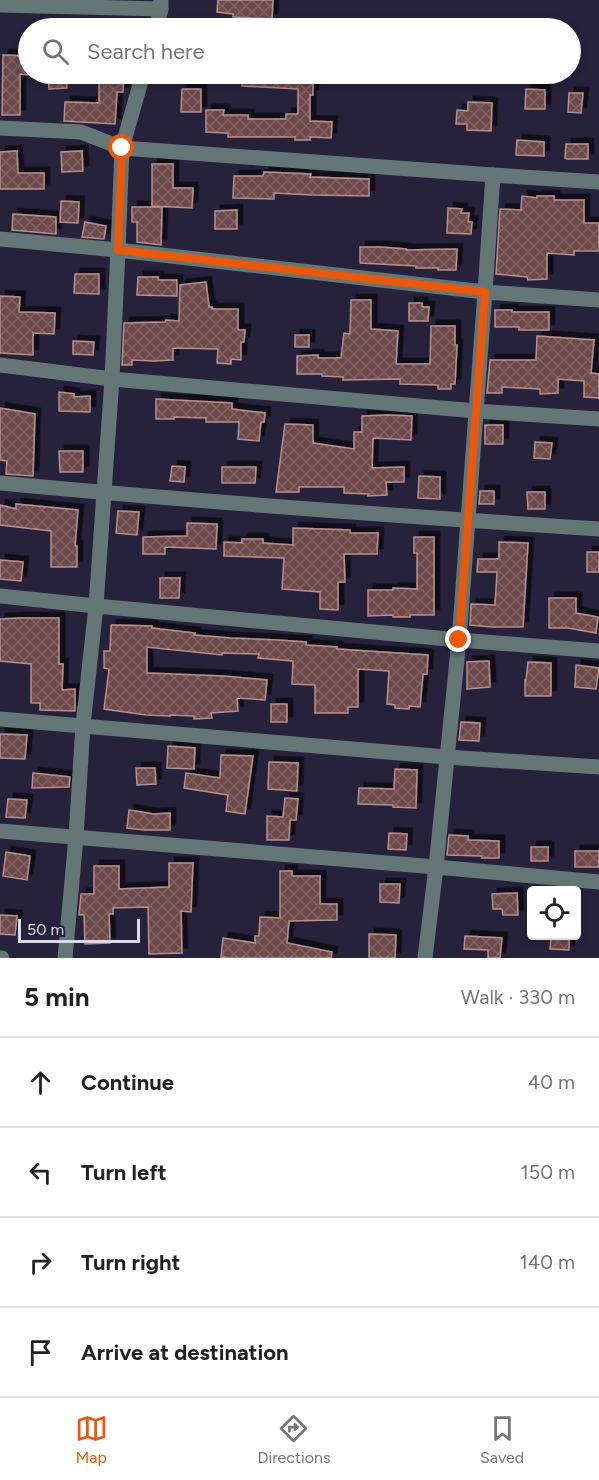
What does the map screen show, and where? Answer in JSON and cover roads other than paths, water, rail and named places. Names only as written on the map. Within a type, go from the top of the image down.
[{"type":"street","points":[[0,5],[161,5]]},
{"type":"street","points":[[65,958],[104,493],[112,379],[122,148],[140,84]]},
{"type":"street","points":[[0,128],[81,132],[122,148],[599,182]]},
{"type":"street","points":[[424,958],[436,867],[459,640],[493,175]]},
{"type":"street","points":[[0,238],[485,292],[599,300]]},
{"type":"street","points":[[0,365],[112,379],[476,411],[599,419]]},
{"type":"street","points":[[0,483],[468,521],[599,529]]},
{"type":"street","points":[[0,596],[459,640],[599,651]]},
{"type":"street","points":[[0,718],[446,757],[599,767]]},
{"type":"street","points":[[0,831],[599,882]]}]
